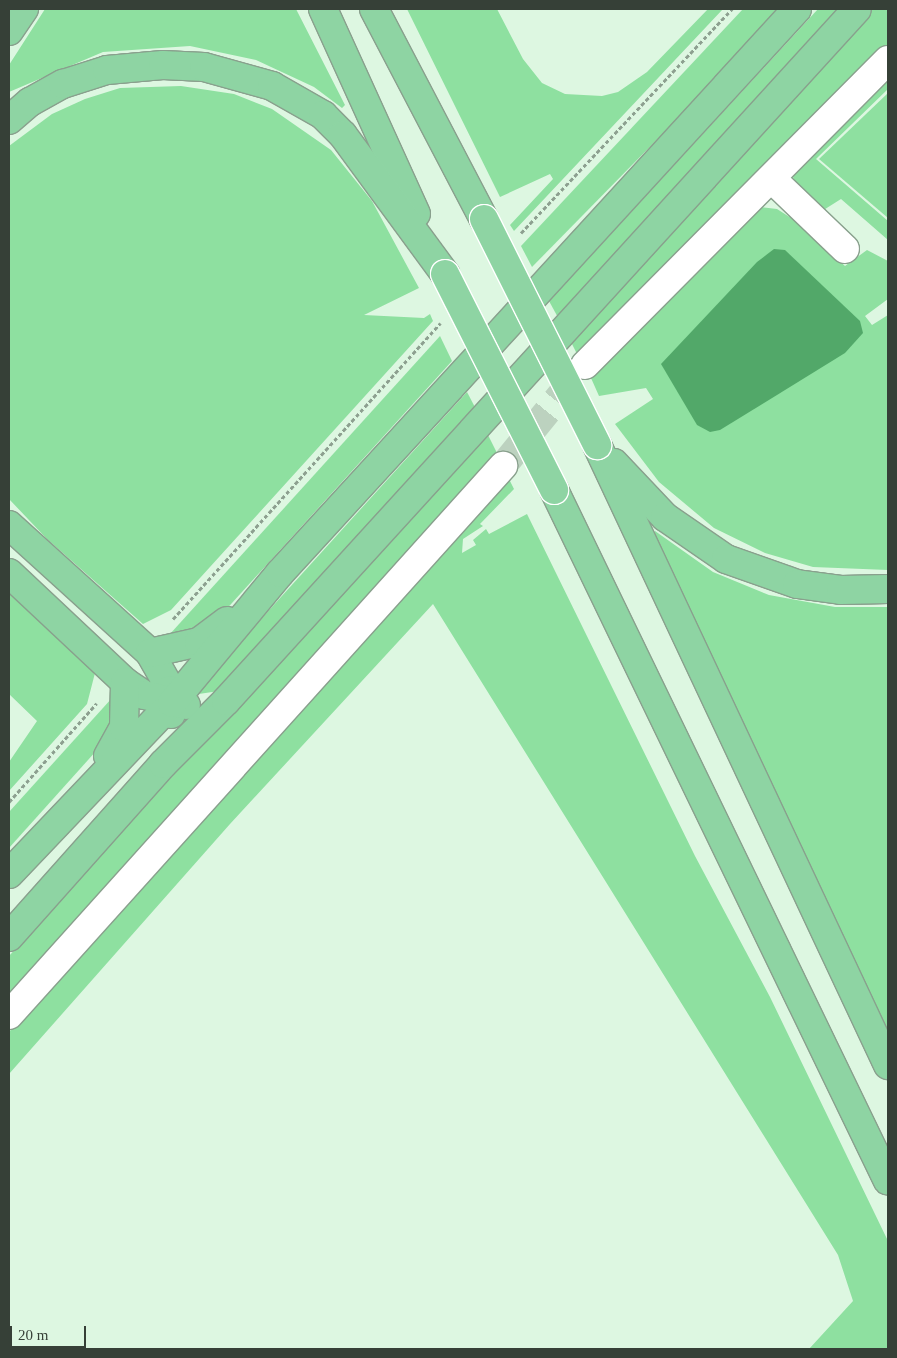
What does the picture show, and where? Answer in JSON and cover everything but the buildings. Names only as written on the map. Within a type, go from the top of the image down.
[{"type":"main road","points":[[9,32],[24,9]]},
{"type":"main road","points":[[323,9],[445,274],[554,490],[888,1181]]},
{"type":"main road","points":[[374,9],[484,219],[597,445],[888,1065]]},
{"type":"main road","points":[[9,874],[72,804],[172,703],[280,573],[797,9]]},
{"type":"main road","points":[[9,937],[163,764],[226,701],[858,9]]},
{"type":"main road","points":[[9,120],[30,102],[63,84],[107,70],[163,65],[204,67],[272,86],[323,115],[343,135],[445,274]]},
{"type":"main road","points":[[597,445],[665,517],[726,559],[797,584],[841,590],[888,589]]},
{"type":"main road","points":[[9,525],[146,649],[166,674],[172,703],[163,764]]},
{"type":"main road","points":[[9,573],[119,677],[144,695],[172,703],[201,705],[226,701]]},
{"type":"main road","points":[[146,649],[176,649],[207,637],[280,573]]},
{"type":"main road","points":[[72,804],[118,742],[126,712],[119,677]]},
{"type":"street","points":[[585,365],[772,179],[888,60]]},
{"type":"street","points":[[772,179],[845,249]]},
{"type":"street","points":[[9,1015],[503,466]]},
{"type":"path","points":[[517,238],[732,9]]},
{"type":"path","points":[[146,649],[152,632],[175,618],[444,318]]},
{"type":"path","points":[[9,802],[98,702],[106,681],[119,677]]},
{"type":"shaded area","points":[[45,9],[296,9],[345,105],[342,108],[314,87],[256,60],[190,46],[103,52],[9,92],[9,65]]},
{"type":"shaded area","points":[[407,9],[497,9],[523,59],[542,83],[565,94],[602,96],[618,92],[647,72],[708,9],[723,9],[514,231],[510,225],[553,179],[550,174],[500,197]]},
{"type":"shaded area","points":[[743,9],[785,9],[532,267],[521,246]]},
{"type":"shaded area","points":[[818,9],[845,9],[561,323],[549,301]]},
{"type":"shaded area","points":[[873,9],[888,9],[888,45],[580,360],[571,342]]},
{"type":"shaded area","points":[[888,74],[888,89],[816,159],[888,221],[888,240],[841,199],[822,211],[794,184],[793,176],[794,168]]},
{"type":"shaded area","points":[[181,86],[234,94],[272,109],[331,150],[372,201],[419,288],[364,315],[424,318],[430,314],[433,321],[171,610],[143,624],[47,539],[9,499],[9,146],[52,114],[85,99],[120,88]]},
{"type":"shaded area","points":[[888,93],[888,218],[819,159]]},
{"type":"shaded area","points":[[761,207],[777,209],[799,223],[845,266],[867,250],[888,261],[888,299],[865,316],[872,325],[888,315],[888,570],[813,567],[765,553],[714,528],[659,482],[615,424],[653,399],[646,388],[599,396],[591,378]]},
{"type":"shaded area","points":[[774,249],[785,250],[860,321],[863,333],[845,353],[720,430],[710,432],[697,425],[661,364],[757,262]]},
{"type":"shaded area","points":[[440,336],[452,361],[222,614],[189,632],[170,634]]},
{"type":"shaded area","points":[[467,392],[478,413],[219,691],[192,695]]},
{"type":"shaded area","points":[[486,431],[498,455],[9,1007],[9,956]]},
{"type":"shaded area","points":[[508,477],[514,489],[480,524],[483,526],[463,539],[462,553],[476,545],[473,540],[486,529],[489,534],[527,514],[695,856],[770,997],[888,1241],[888,1349],[809,1349],[853,1301],[838,1255],[433,604],[230,824],[9,1074],[9,1032]]},
{"type":"shaded area","points":[[655,531],[713,572],[769,595],[835,607],[888,607],[888,1032],[650,536]]},
{"type":"shaded area","points":[[9,590],[95,673],[87,704],[9,791],[9,762],[37,721],[9,694]]},
{"type":"shaded area","points":[[112,698],[110,728],[97,750],[9,848],[9,812]]},
{"type":"tunnel","points":[[503,466],[581,370]]}]
